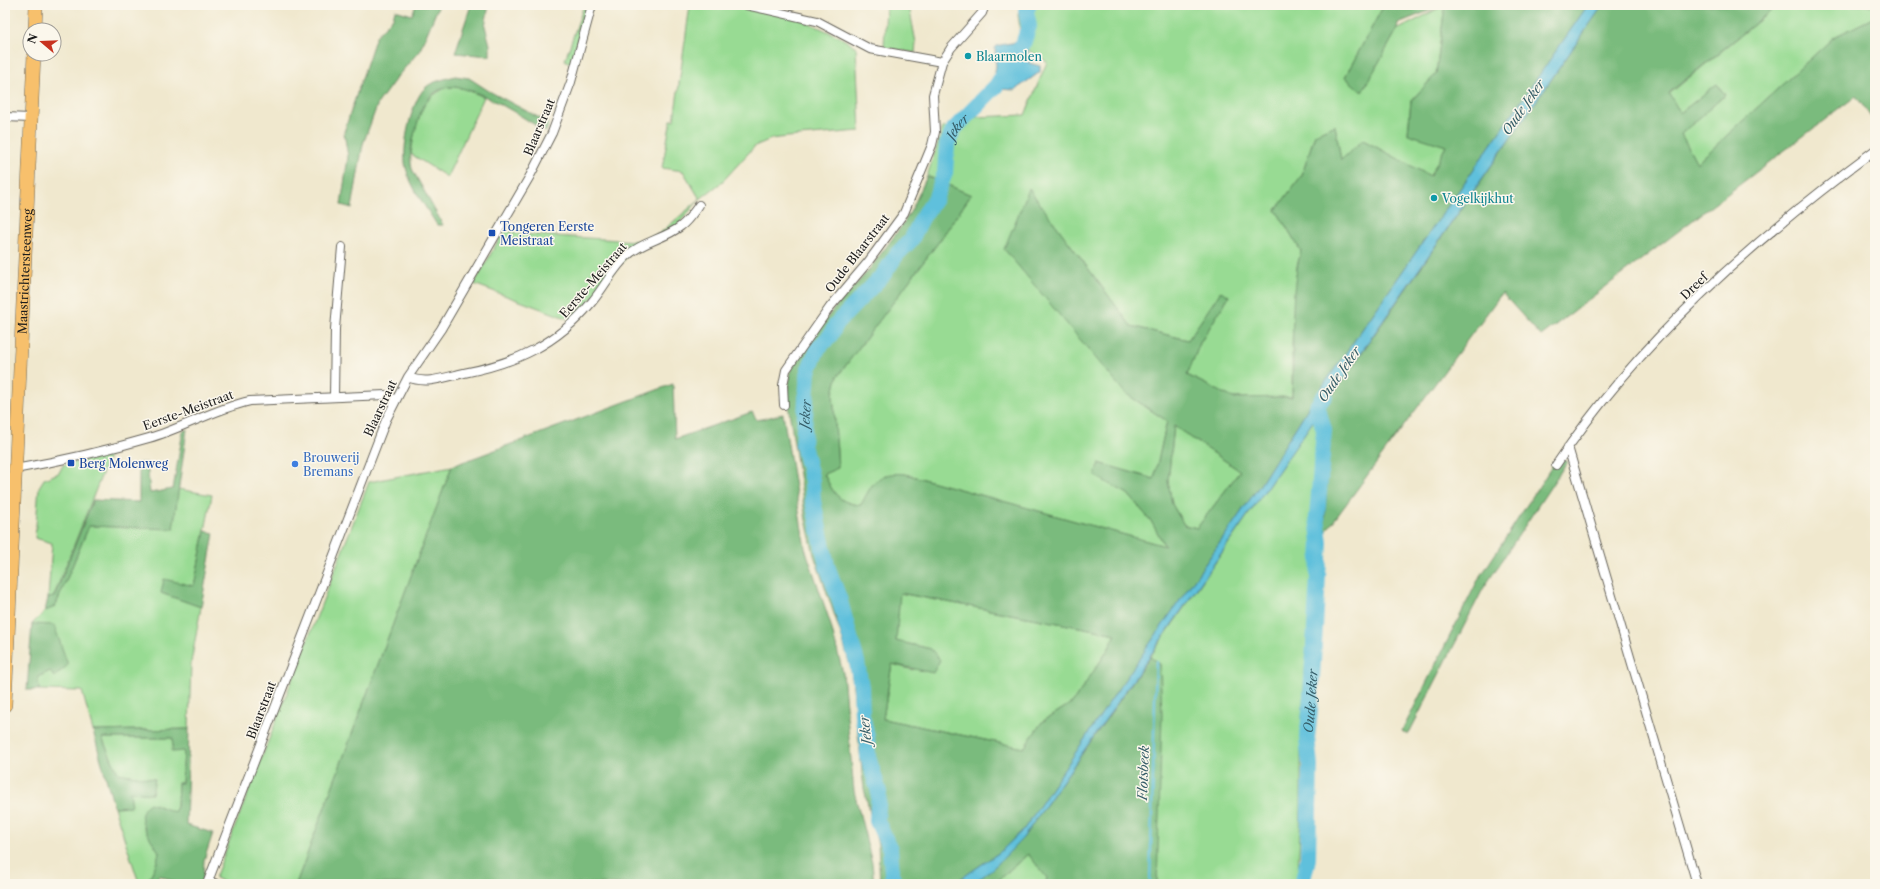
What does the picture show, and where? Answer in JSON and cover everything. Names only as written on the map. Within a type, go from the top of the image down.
[{"type":"main road","points":[[35,22],[36,5]]},
{"type":"main road","name":"Maastrichtersteenweg","points":[[5,705],[34,62]]},
{"type":"street","name":"Blaarstraat","points":[[208,882],[386,420],[408,378],[445,322],[530,176],[552,133],[571,82],[592,5]]},
{"type":"street","points":[[746,5],[817,20],[870,49],[942,62]]},
{"type":"street","name":"Oude Blaarstraat","points":[[784,405],[783,385],[786,370],[830,307],[868,262],[904,213],[932,145],[935,132],[933,95],[942,62],[951,48],[982,13],[985,5]]},
{"type":"street","points":[[5,117],[31,118]]},
{"type":"street","name":"Dreef","points":[[1556,465],[1597,409],[1669,326],[1718,279],[1817,193],[1875,150]]},
{"type":"street","name":"Eerste-Meistraat","points":[[408,378],[428,381],[481,370],[515,360],[545,344],[564,331],[579,317],[627,256],[638,247],[680,227],[687,221],[699,205]]},
{"type":"street","points":[[334,396],[335,329],[342,247]]},
{"type":"street","name":"Eerste-Meistraat","points":[[15,469],[150,438],[228,406],[250,401],[334,396],[386,395],[396,400]]},
{"type":"street","points":[[1568,447],[1697,884]]},
{"type":"street","points":[[208,882],[217,884]]},
{"type":"green space","points":[[416,5],[439,5],[420,50],[397,77],[378,103],[363,144],[352,208],[341,205],[348,157],[344,132],[376,36],[393,18],[395,10],[412,15]]},
{"type":"green space","points":[[471,5],[489,5],[485,26],[490,45],[490,56],[455,53]]},
{"type":"green space","points":[[584,5],[588,5],[571,64],[565,60]]},
{"type":"green space","points":[[690,5],[738,5],[800,19],[838,36],[856,47],[860,131],[771,139],[755,146],[722,182],[700,199],[683,171],[662,168],[671,120],[674,120]]},
{"type":"green space","points":[[886,5],[912,5],[909,6],[916,43],[915,53],[884,47]]},
{"type":"green space","points":[[1021,5],[1384,5],[1345,77],[1362,92],[1397,30],[1445,5],[1436,74],[1411,101],[1408,133],[1446,146],[1430,176],[1363,140],[1341,161],[1335,125],[1315,134],[1302,175],[1276,210],[1301,251],[1297,266],[1292,343],[1292,397],[1233,398],[1187,375],[1200,343],[1229,296],[1221,292],[1188,340],[1131,326],[1029,189],[1125,393],[1167,421],[1154,479],[1099,463],[1095,475],[1128,494],[1151,521],[1165,546],[905,474],[873,484],[861,505],[853,504],[842,500],[834,492],[824,474],[838,467],[833,394],[837,377],[940,240],[971,195],[927,176],[943,127],[959,130],[975,117],[1025,115],[1047,62],[1028,50],[1027,45],[1029,40],[1023,38],[1022,41],[1018,15]]},
{"type":"green space","points":[[1384,5],[1444,5],[1398,23],[1397,30],[1362,92],[1345,77]]},
{"type":"green space","points":[[1445,5],[1588,5],[1313,400],[1260,485],[1121,685],[1024,829],[1000,852],[953,884],[880,884],[878,845],[864,789],[851,669],[841,634],[814,555],[806,520],[787,398],[791,369],[832,311],[868,271],[901,227],[912,209],[927,176],[971,195],[940,240],[837,377],[833,394],[838,468],[824,474],[831,487],[842,500],[861,505],[869,490],[877,480],[888,474],[905,474],[1165,546],[1151,521],[1128,494],[1095,476],[1099,463],[1154,479],[1167,421],[1125,393],[1004,249],[1029,189],[1131,326],[1188,340],[1221,291],[1229,296],[1200,343],[1187,375],[1233,398],[1292,397],[1293,305],[1297,269],[1301,251],[1276,210],[1302,175],[1315,134],[1335,125],[1341,160],[1363,140],[1430,176],[1446,146],[1408,134],[1411,101],[1436,74]],"holes":[[[1174,426],[1240,471],[1197,528],[1184,525],[1172,504],[1168,481]],[[900,593],[1116,634],[1108,650],[1073,702],[1042,722],[1024,748],[883,719],[892,664],[933,673],[940,660],[931,649],[896,641]]]},
{"type":"green space","points":[[1603,5],[1778,5],[1669,93],[1680,113],[1717,84],[1725,95],[1681,134],[1697,163],[1834,37],[1875,17],[1875,123],[1856,96],[1541,336],[1502,293],[1324,534],[1330,428],[1322,410]]},
{"type":"green space","points":[[1778,5],[1875,5],[1875,17],[1834,37],[1697,163],[1681,134],[1725,95],[1717,84],[1680,113],[1669,94]]},
{"type":"green space","points":[[455,76],[469,78],[489,91],[549,123],[546,132],[499,104],[472,91],[449,87],[443,88],[434,94],[426,103],[421,113],[411,150],[411,163],[412,169],[443,225],[437,225],[419,197],[408,175],[405,160],[406,138],[412,114],[421,93],[432,83]]},
{"type":"green space","points":[[448,87],[463,88],[484,97],[447,177],[411,154],[419,114],[429,99],[437,92]]},
{"type":"green space","points":[[700,199],[676,227],[636,246],[587,304],[571,320],[474,284],[504,230],[521,234],[636,241],[659,234]]},
{"type":"green space","points":[[673,384],[675,439],[752,412],[757,420],[783,414],[805,548],[830,622],[843,673],[854,791],[872,863],[874,884],[296,884],[452,466]]},
{"type":"green space","points":[[1316,417],[1320,449],[1312,516],[1314,537],[1301,734],[1301,808],[1298,875],[1296,884],[1157,884],[1160,664],[1150,657]]},
{"type":"green space","points":[[1174,426],[1240,471],[1197,528],[1184,525],[1172,504],[1168,481]]},
{"type":"green space","points":[[187,429],[173,529],[89,526],[55,607],[45,611],[48,598],[54,597],[93,500],[139,502],[139,463],[147,463],[150,493],[173,489],[183,431]]},
{"type":"green space","points":[[110,454],[53,598],[48,598],[52,543],[35,538],[39,487],[44,479],[59,473],[63,465]]},
{"type":"green space","points":[[1558,457],[1567,462],[1483,589],[1408,735],[1402,731],[1477,582]]},
{"type":"green space","points":[[452,466],[296,884],[228,884],[215,878],[369,482]]},
{"type":"green space","points":[[178,489],[212,495],[194,586],[161,593],[201,607],[191,663],[189,729],[93,731],[82,691],[39,690],[38,677],[50,671],[54,677],[32,624],[45,611],[55,607],[89,526],[173,529]]},
{"type":"green space","points":[[205,531],[214,533],[201,607],[161,593],[164,579],[194,586]]},
{"type":"green space","points":[[899,593],[1116,634],[1108,650],[1073,702],[1042,722],[1024,748],[883,719],[892,664],[913,670],[931,649],[896,641]]},
{"type":"green space","points":[[32,624],[54,625],[68,665],[54,677],[50,671],[38,677],[39,690],[27,690]]},
{"type":"green space","points":[[1150,657],[1160,664],[1162,714],[1157,884],[1045,884],[1047,878],[1028,854],[997,881],[991,884],[969,884],[983,876],[1023,838]]},
{"type":"green space","points":[[189,729],[186,825],[213,833],[204,860],[203,879],[200,884],[179,884],[159,875],[157,884],[134,884],[148,881],[157,862],[159,852],[144,827],[142,814],[144,808],[150,803],[174,812],[177,807],[178,783],[182,783],[184,751],[172,752],[173,738],[102,738],[118,773],[155,779],[152,794],[130,792],[132,806],[114,807],[93,731]]},
{"type":"green space","points":[[102,738],[173,738],[184,751],[182,783],[178,783],[177,807],[174,812],[168,811],[155,804],[143,826],[159,852],[157,862],[148,882],[139,883],[114,807],[131,806],[129,791],[152,794],[118,773]]},
{"type":"green space","points":[[1028,854],[1047,878],[1045,884],[991,884],[997,881]]},
{"type":"water","points":[[1588,5],[1603,5],[1023,838],[982,877],[968,884],[953,884],[1000,852],[1024,829],[1121,685],[1260,485],[1313,400]]},
{"type":"water","points":[[1023,38],[1029,40],[1027,45],[1029,63],[1040,66],[1040,72],[1015,90],[1000,89],[993,83],[996,66],[995,47],[1021,41]]},
{"type":"water","points":[[991,83],[999,90],[959,129],[954,124]]},
{"type":"waterway","name":"Jeker","points":[[893,884],[890,849],[877,821],[879,792],[868,757],[867,737],[862,715],[861,687],[857,662],[839,598],[827,566],[813,501],[812,481],[803,445],[808,371],[818,348],[830,336],[837,323],[883,275],[897,254],[911,240],[922,218],[935,199],[945,173],[947,145],[954,129],[996,86],[1023,44],[1029,26],[1026,11],[1029,5]]},
{"type":"waterway","name":"Oude Jeker","points":[[1302,884],[1308,859],[1310,765],[1307,738],[1310,712],[1320,543],[1317,517],[1324,430],[1317,406],[1325,395]]},
{"type":"waterway","name":"Flotsbeek","points":[[1150,884],[1156,662]]},
{"type":"place","name":"Blaarmolen","points":[[968,56]]},
{"type":"place","name":"Vogelkijkhut","points":[[1434,198]]},
{"type":"place","name":"Tongeren Eerste Meistraat","points":[[492,233]]},
{"type":"place","name":"Berg Molenweg","points":[[71,463]]},
{"type":"place","name":"Brouwerij Bremans","points":[[295,464]]}]
